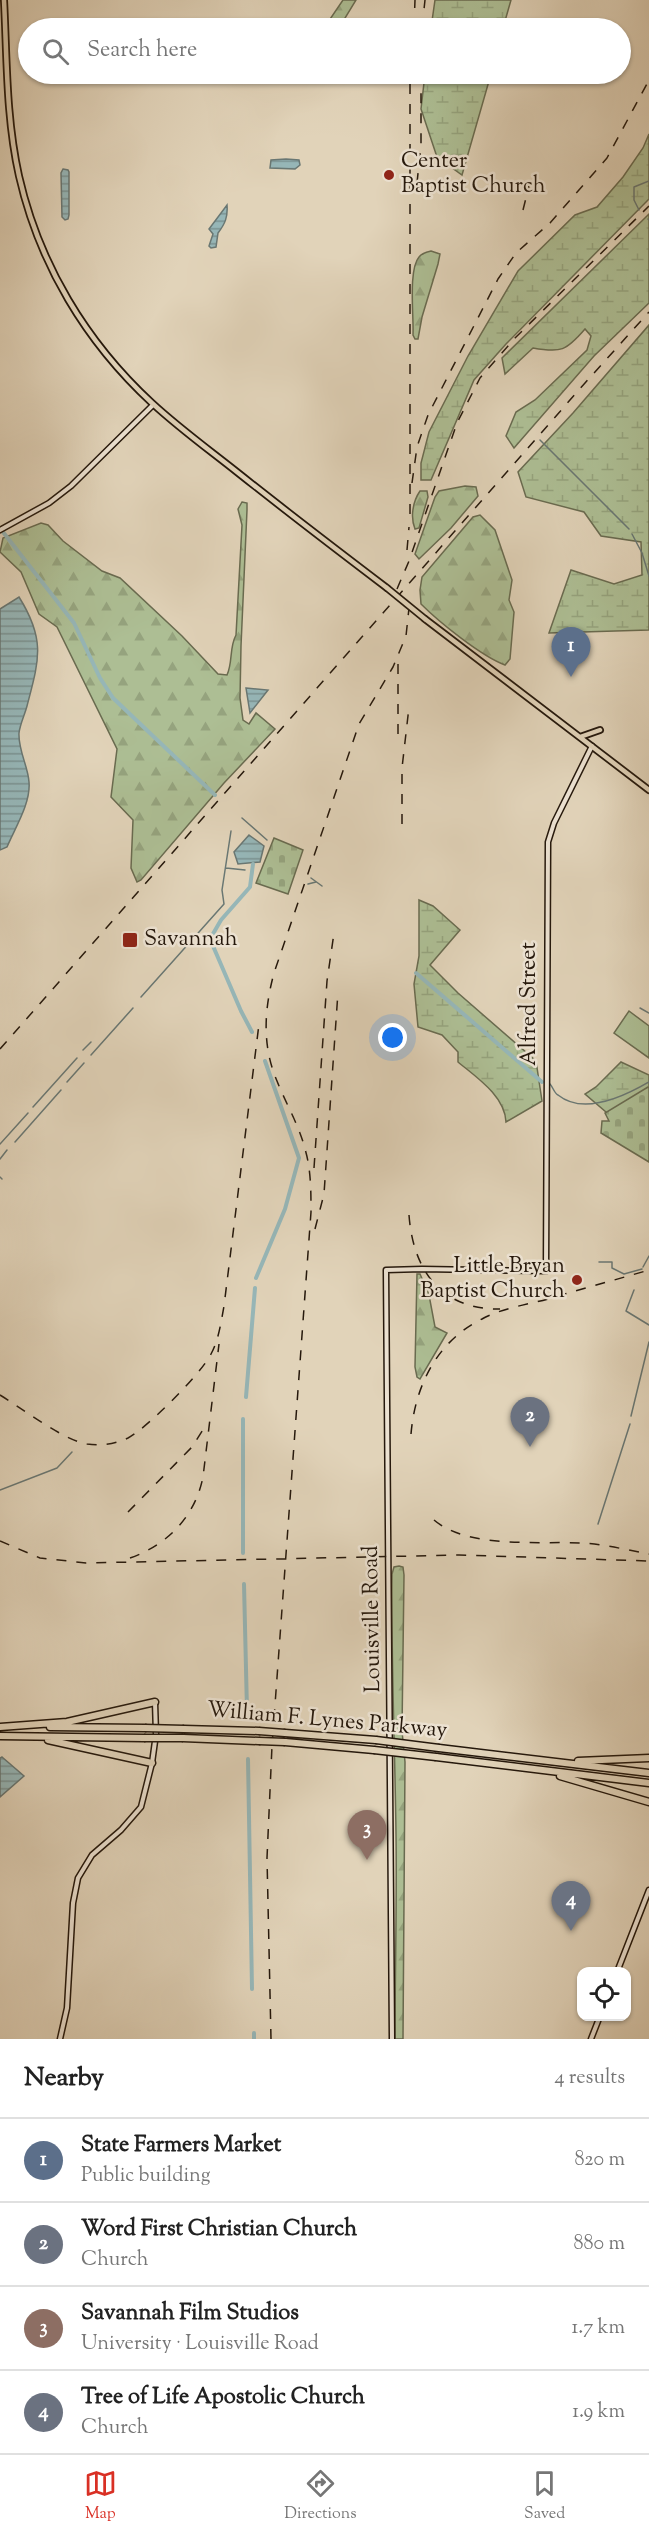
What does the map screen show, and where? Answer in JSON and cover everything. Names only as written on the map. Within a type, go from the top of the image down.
[{"type":"highway","points":[[0,1727],[67,1722],[155,1702]]},
{"type":"highway","name":"William F. Lynes Parkway","points":[[0,1727],[285,1732],[376,1740],[649,1773]]},
{"type":"highway","name":"William F. Lynes Parkway","points":[[0,1736],[183,1738],[285,1742],[374,1750],[649,1783]]},
{"type":"highway","points":[[24,1737],[55,1741],[152,1763]]},
{"type":"highway","points":[[558,1761],[649,1758]]},
{"type":"highway","points":[[548,1772],[649,1802]]},
{"type":"main road","points":[[4,0],[11,127],[26,204],[51,269],[79,318],[99,346],[153,405],[425,619],[649,790]]},
{"type":"main road","points":[[0,530],[49,503],[71,486],[153,405]]},
{"type":"main road","points":[[579,737],[600,730]]},
{"type":"main road","name":"Alfred Street","points":[[386,1270],[546,1271],[548,842],[554,824],[592,747]]},
{"type":"main road","name":"Louisville Road","points":[[386,1270],[392,2039]]},
{"type":"main road","points":[[60,2039],[67,2008],[73,1903],[78,1878],[92,1855],[121,1830],[141,1807],[152,1763],[156,1734],[155,1702]]},
{"type":"main road","points":[[619,1967],[649,1890]]},
{"type":"main road","points":[[591,2039],[598,2021]]},
{"type":"green space","points":[[343,0],[356,0],[345,18],[331,18]]},
{"type":"green space","points":[[435,0],[511,0],[506,18],[432,18]]},
{"type":"green space","points":[[424,84],[488,84],[462,175],[437,157],[421,109]]},
{"type":"green space","points":[[649,134],[649,199],[506,344],[474,380],[431,480],[421,480],[421,463],[429,432],[468,356],[518,271],[575,215],[597,207],[623,177],[643,148]]},
{"type":"green space","points":[[649,214],[649,303],[594,356],[514,448],[506,436],[516,412],[535,400],[587,350],[591,336],[585,329],[573,342],[562,349],[533,348],[505,374],[502,358]]},
{"type":"green space","points":[[431,251],[440,254],[418,339],[415,339],[412,294],[414,272],[419,257]]},
{"type":"green space","points":[[649,325],[649,630],[549,633],[571,570],[614,584],[642,575],[641,542],[601,536],[584,512],[526,497],[518,472],[573,413]]},
{"type":"green space","points":[[465,486],[476,487],[478,496],[451,528],[419,559],[415,554],[435,497],[439,491]]},
{"type":"green space","points":[[420,491],[427,491],[428,497],[419,528],[415,529],[413,509]]},
{"type":"green space","points":[[242,502],[247,503],[240,698],[243,720],[249,724],[256,713],[275,729],[137,882],[131,868],[133,820],[111,797],[117,749],[57,627],[39,614],[21,572],[0,552],[3,538],[41,523],[48,525],[63,541],[102,571],[120,578],[182,636],[218,674],[227,675],[236,635],[242,525],[238,509]]},
{"type":"green space","points":[[480,515],[495,530],[512,580],[509,600],[514,612],[510,659],[505,665],[495,661],[461,638],[421,604],[422,577],[473,517]]},
{"type":"green space","points":[[274,838],[303,850],[288,894],[256,883]]},
{"type":"green space","points":[[419,900],[433,906],[460,930],[430,965],[458,993],[536,1061],[542,1101],[506,1122],[501,1104],[481,1081],[458,1062],[458,1052],[442,1035],[418,1027],[414,984],[419,956]]},
{"type":"green space","points":[[629,1011],[649,1026],[649,1058],[614,1033]]},
{"type":"green space","points":[[621,1062],[649,1075],[649,1121],[627,1130],[585,1094],[596,1087]]},
{"type":"green space","points":[[648,1087],[649,1162],[601,1133],[602,1121],[609,1121],[605,1113]]},
{"type":"green space","points":[[417,1274],[420,1274],[429,1295],[435,1327],[447,1333],[420,1379],[417,1377],[415,1367]]},
{"type":"green space","points":[[394,1567],[403,1567],[404,1575],[403,2039],[395,2039],[396,1860],[392,1574]]},
{"type":"water","points":[[271,160],[299,160],[300,165],[295,169],[270,168]]},
{"type":"water","points":[[63,169],[69,172],[69,215],[65,220],[62,217],[61,173]]},
{"type":"water","points":[[227,205],[226,217],[218,233],[216,247],[211,248],[209,246],[213,234],[209,229]]},
{"type":"water","points":[[19,597],[28,612],[37,638],[38,650],[35,676],[19,733],[29,790],[25,807],[7,847],[0,850],[0,609]]},
{"type":"water","points":[[246,688],[268,690],[250,713]]},
{"type":"water","points":[[249,835],[264,846],[260,862],[238,864],[234,852]]},
{"type":"water","points":[[2,1757],[24,1776],[0,1797],[0,1758]]},
{"type":"waterway","points":[[639,210],[634,200],[634,187],[649,181]]},
{"type":"waterway","points":[[540,440],[629,529]]},
{"type":"waterway","points":[[3,532],[74,623],[100,678],[113,698],[215,795]]},
{"type":"waterway","points":[[632,534],[642,553],[649,576]]},
{"type":"waterway","points":[[242,818],[267,840]]},
{"type":"waterway","points":[[141,997],[224,904],[222,890],[231,831]]},
{"type":"waterway","points":[[252,1032],[210,939],[221,920],[250,887],[253,864]]},
{"type":"waterway","points":[[226,868],[245,870]]},
{"type":"waterway","points":[[311,878],[322,886]]},
{"type":"waterway","points":[[308,884],[316,882]]},
{"type":"waterway","points":[[416,973],[542,1082]]},
{"type":"waterway","points":[[91,1055],[133,1008]]},
{"type":"waterway","points":[[640,1008],[649,1013]]},
{"type":"waterway","points":[[83,1050],[91,1042]]},
{"type":"waterway","points":[[33,1107],[77,1058]]},
{"type":"waterway","points":[[256,1278],[285,1209],[299,1158],[265,1061]]},
{"type":"waterway","points":[[67,1082],[84,1063]]},
{"type":"waterway","points":[[550,1084],[557,1094],[568,1101],[592,1104],[617,1098],[649,1082]]},
{"type":"waterway","points":[[15,1142],[61,1090]]},
{"type":"waterway","points":[[0,1144],[28,1113]]},
{"type":"waterway","points":[[0,1159],[7,1150]]},
{"type":"waterway","points":[[643,1267],[649,1256]]},
{"type":"waterway","points":[[599,1262],[612,1262],[612,1268],[624,1274],[642,1269]]},
{"type":"waterway","points":[[246,1397],[255,1288]]},
{"type":"waterway","points":[[634,1290],[626,1311],[649,1325]]},
{"type":"waterway","points":[[631,1416],[649,1342]]},
{"type":"waterway","points":[[243,1419],[243,1553]]},
{"type":"waterway","points":[[598,1524],[630,1424]]},
{"type":"waterway","points":[[0,1490],[57,1468],[72,1452]]},
{"type":"waterway","points":[[244,1584],[247,1711]]},
{"type":"waterway","points":[[248,1759],[252,1989]]},
{"type":"waterway","points":[[254,2033],[254,2039]]},
{"type":"railway","points":[[414,18],[415,0]]},
{"type":"railway","points":[[423,18],[425,0]]},
{"type":"railway","points":[[412,483],[417,447],[428,415],[498,279],[516,253],[550,223],[607,158],[649,80]]},
{"type":"railway","points":[[410,84],[410,514]]},
{"type":"railway","points":[[417,183],[421,144],[421,84]]},
{"type":"railway","points":[[523,210],[529,186]]},
{"type":"railway","points":[[397,589],[457,423],[480,378],[515,338],[649,206]]},
{"type":"railway","points":[[0,1049],[649,312]]},
{"type":"railway","points":[[407,550],[409,527]]},
{"type":"railway","points":[[271,2039],[267,1858],[272,1746],[311,1204],[310,1172],[305,1149],[272,1068],[269,1055],[266,1028],[268,1001],[274,973],[359,724],[393,667],[406,636],[409,608]]},
{"type":"railway","points":[[398,661],[398,734]]},
{"type":"railway","points":[[402,824],[402,768],[409,707]]},
{"type":"railway","points":[[314,1168],[327,981],[334,933]]},
{"type":"railway","points":[[315,1229],[324,1194],[338,992]]},
{"type":"railway","points":[[0,1395],[67,1437],[87,1444],[108,1444],[128,1438],[148,1423],[185,1387],[205,1363],[216,1342],[224,1306],[259,1024]]},
{"type":"railway","points":[[409,1215],[417,1253],[434,1283],[446,1294],[461,1302],[479,1308],[500,1309]]},
{"type":"railway","points":[[411,1434],[413,1416],[423,1382],[441,1352],[466,1328],[506,1309],[649,1270]]},
{"type":"railway","points":[[130,1558],[156,1545],[177,1528],[186,1517],[199,1491],[203,1477],[219,1344]]},
{"type":"railway","points":[[128,1512],[192,1447],[206,1425]]},
{"type":"railway","points":[[434,1520],[465,1536],[504,1542],[590,1544],[649,1554]]},
{"type":"railway","points":[[0,1541],[40,1558],[86,1563],[459,1555],[649,1561]]},
{"type":"place","name":"Center Baptist Church","points":[[389,175]]},
{"type":"place","name":"State Farmers Market","points":[[571,677]]},
{"type":"place","name":"Savannah","points":[[130,940]]},
{"type":"place","name":"Little Bryan Baptist Church","points":[[577,1280]]},
{"type":"place","name":"Word First Christian Church","points":[[530,1447]]},
{"type":"place","name":"Savannah Film Studios","points":[[367,1860]]},
{"type":"place","name":"Tree of Life Apostolic Church","points":[[571,1931]]}]
